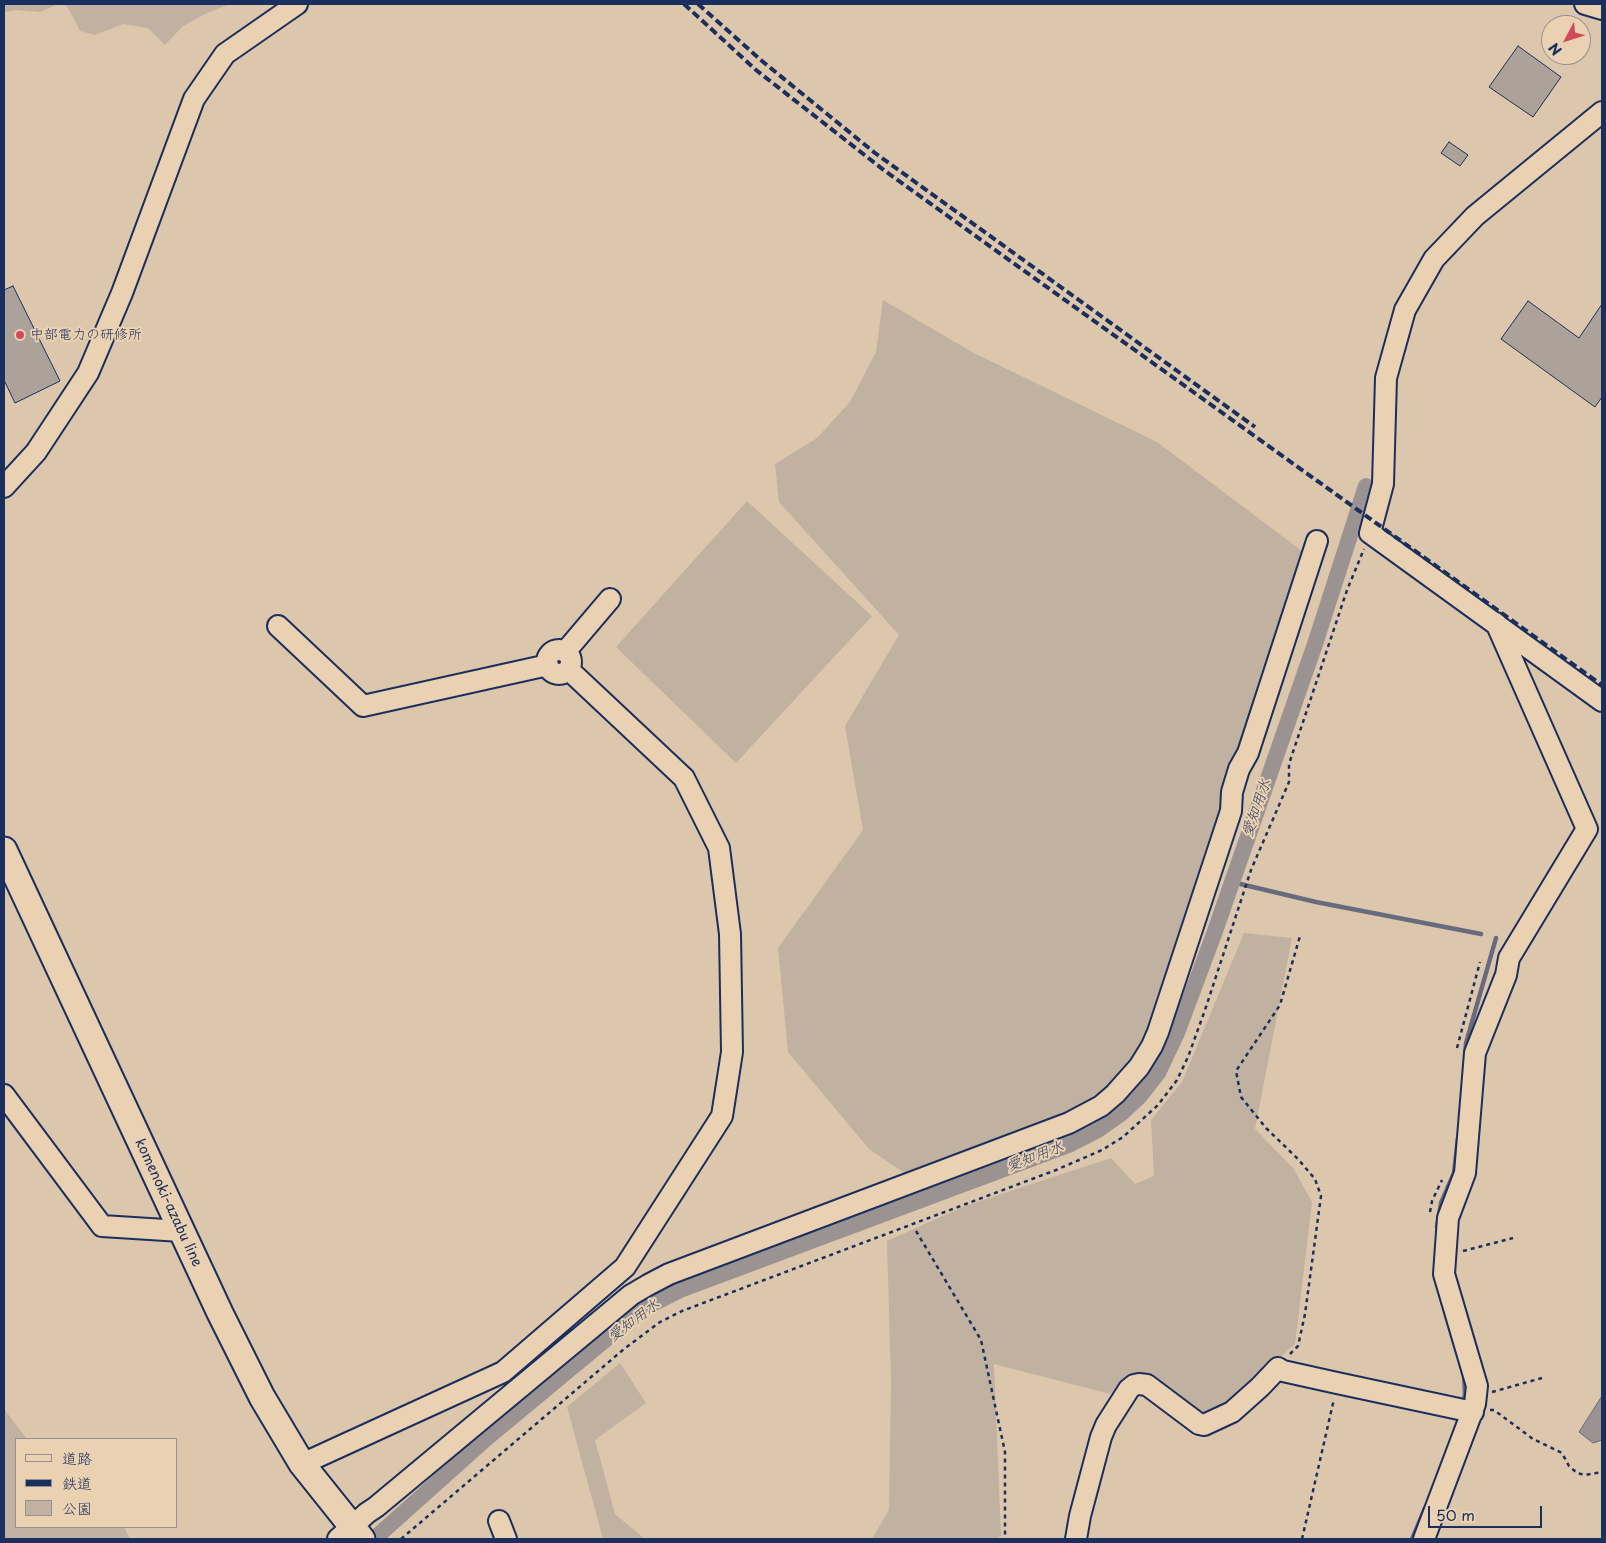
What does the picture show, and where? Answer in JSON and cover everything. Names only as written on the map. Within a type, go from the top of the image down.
[{"type":"main road","name":"komenoki-azabu line","points":[[4,850],[181,1231],[262,1397],[302,1464],[351,1533]]},
{"type":"street","points":[[4,488],[36,452],[88,373],[122,293],[194,99],[225,54],[297,4]]},
{"type":"street","points":[[1585,4],[1602,9]]},
{"type":"street","points":[[1602,112],[1475,216],[1434,259],[1405,310],[1386,378],[1383,484],[1370,533],[1602,701]]},
{"type":"street","points":[[351,1533],[399,1488],[631,1295],[648,1285],[669,1274],[1069,1123],[1101,1106],[1115,1094],[1139,1067],[1158,1032],[1231,811],[1232,792],[1239,769],[1248,754],[1317,541]]},
{"type":"street","points":[[278,626],[363,706],[548,665],[552,672],[559,674],[610,599]]},
{"type":"street","points":[[1429,1537],[1474,1405],[1477,1386],[1444,1274],[1448,1218],[1465,1173],[1475,1053],[1506,975],[1509,958],[1587,829],[1496,623]]},
{"type":"street","points":[[302,1464],[502,1372],[625,1267],[722,1116],[732,1052],[730,934],[719,848],[684,778],[567,661]]},
{"type":"street","points":[[4,1096],[102,1226],[181,1231]]},
{"type":"street","points":[[1076,1539],[1080,1516],[1101,1436],[1129,1389],[1134,1385],[1147,1385],[1199,1424],[1204,1425],[1232,1412],[1278,1368],[1338,1383],[1474,1405]]},
{"type":"street","points":[[499,1521],[506,1539]]},
{"type":"path","points":[[401,1539],[624,1349],[660,1322],[682,1311],[1056,1170],[1102,1150],[1123,1137],[1158,1105],[1177,1080],[1188,1057],[1251,870],[1289,782],[1289,764],[1347,590],[1370,533]]},
{"type":"path","points":[[1278,1368],[1298,1346],[1305,1314],[1321,1196],[1315,1179],[1298,1159],[1266,1128],[1241,1097],[1236,1071],[1280,1005],[1300,936]]},
{"type":"path","points":[[916,1231],[981,1340],[1004,1452],[1005,1539]]},
{"type":"path","points":[[1446,1253],[1453,1254],[1513,1238]]},
{"type":"path","points":[[1542,1378],[1481,1395],[1474,1405],[1494,1410],[1533,1439],[1562,1453],[1569,1466],[1577,1473],[1585,1475],[1602,1472]]},
{"type":"path","points":[[1302,1539],[1338,1383]]},
{"type":"green space","points":[[4,4],[58,4],[40,12],[16,10],[4,12]]},
{"type":"green space","points":[[59,4],[230,4],[207,13],[183,26],[165,45],[148,28],[123,24],[95,35],[80,31],[67,6]]},
{"type":"green space","points":[[883,300],[972,352],[1157,442],[1302,551],[1235,805],[1218,889],[1124,1082],[1065,1124],[906,1174],[869,1149],[788,1052],[778,948],[863,830],[845,726],[899,635],[779,502],[775,464],[817,438],[850,402],[876,352]]},
{"type":"green space","points":[[747,501],[872,616],[736,763],[616,647]]},
{"type":"green space","points":[[1244,933],[1292,938],[1255,1129],[1293,1168],[1312,1202],[1295,1344],[1268,1368],[1230,1407],[1203,1422],[1139,1376],[1129,1376],[1110,1394],[994,1364],[1001,1536],[993,1539],[872,1539],[889,1510],[891,1382],[887,1241],[965,1206],[1111,1158],[1135,1184],[1154,1176],[1151,1120],[1182,1082]]},
{"type":"green space","points":[[620,1363],[646,1403],[595,1440],[615,1514],[645,1539],[603,1539],[567,1407]]},
{"type":"green space","points":[[4,1409],[26,1438],[15,1438],[15,1528],[124,1528],[130,1539],[4,1539]]},
{"type":"shaded area","points":[[1602,1396],[1602,1440],[1593,1443],[1579,1432]]},
{"type":"building","points":[[1518,46],[1541,63],[1541,65],[1544,65],[1561,77],[1533,117],[1489,87]]},
{"type":"building","points":[[1449,142],[1468,155],[1460,166],[1441,153]]},
{"type":"building","name":"中部電力の研修所","points":[[13,286],[60,381],[15,403],[4,380],[4,290]]},
{"type":"building","points":[[1528,301],[1579,338],[1602,304],[1602,397],[1595,407],[1501,339]]},
{"type":"waterway","name":"愛知用水","points":[[374,1539],[488,1437],[629,1320],[650,1305],[680,1290],[1071,1144],[1098,1130],[1122,1113],[1139,1097],[1158,1073],[1177,1033],[1214,934],[1315,644],[1366,486]]},
{"type":"waterway","points":[[1232,882],[1316,902],[1481,934]]},
{"type":"waterway","points":[[1465,1056],[1466,1043],[1496,938]]},
{"type":"waterway","points":[[1437,1227],[1441,1203],[1454,1173],[1458,1138]]},
{"type":"waterway","points":[[1463,1405],[1465,1394],[1464,1373]]},
{"type":"waterway","points":[[1412,1539],[1425,1508]]},
{"type":"railway","points":[[684,4],[756,70],[885,171],[1602,685]]},
{"type":"railway","points":[[698,4],[762,61],[875,153],[1255,427]]},
{"type":"place","name":"中部電力の研修所","points":[[20,335]]}]
